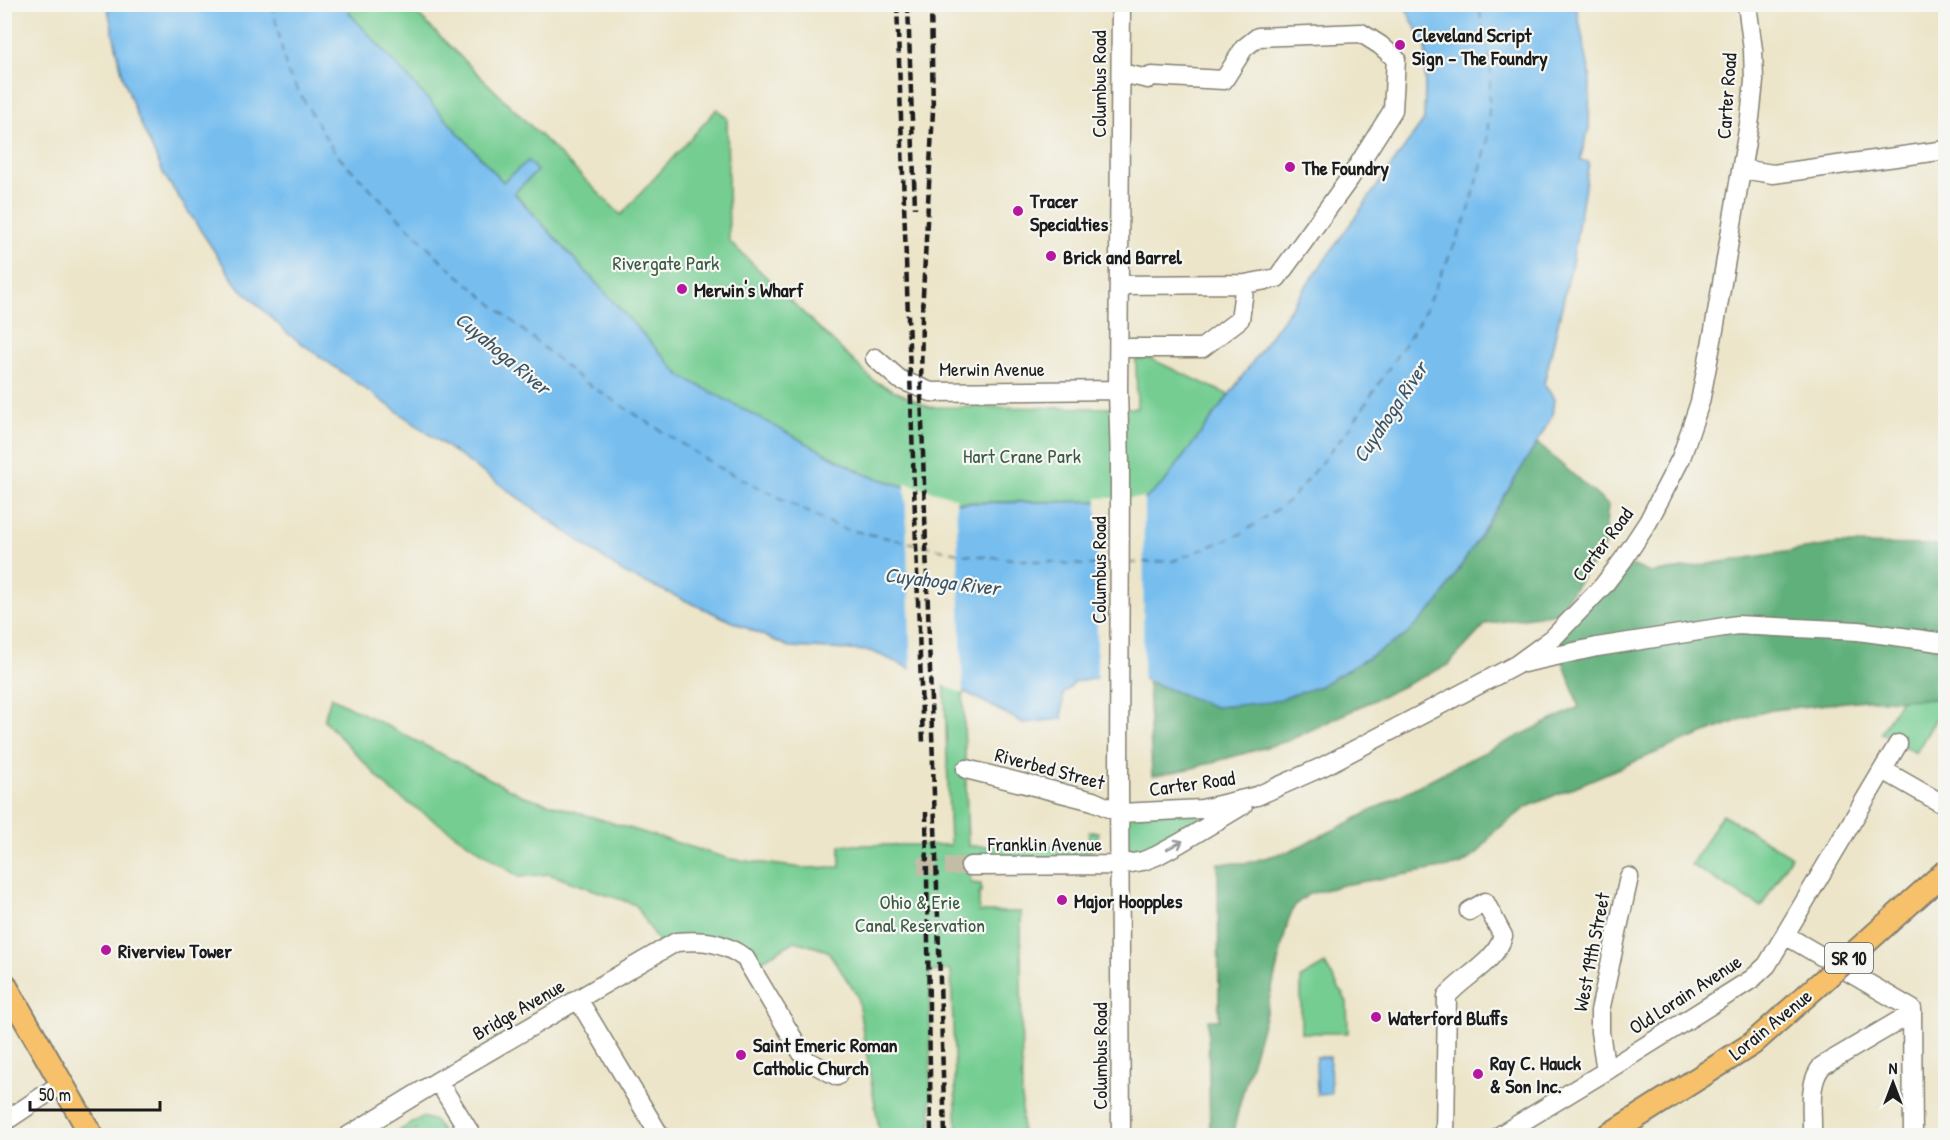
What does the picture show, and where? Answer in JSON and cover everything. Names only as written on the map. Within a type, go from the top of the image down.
[{"type":"main road","name":"Lorain Avenue","points":[[1607,1136],[1752,1044],[1946,871]]},
{"type":"main road","points":[[4,983],[92,1136]]},
{"type":"street","name":"Columbus Road","points":[[1121,4],[1118,390],[1121,1136]]},
{"type":"street","name":"Carter Road","points":[[1120,813],[1202,809],[1257,796],[1322,767],[1516,665],[1553,638],[1603,586],[1648,522],[1681,458],[1700,402],[1750,118],[1754,81],[1753,50],[1747,4]]},
{"type":"street","points":[[1119,285],[1245,284],[1277,278],[1350,178],[1393,110],[1396,59],[1361,33],[1258,37],[1244,48],[1224,80],[1151,76],[1148,79],[1121,73]]},
{"type":"street","points":[[1742,169],[1773,174],[1946,150]]},
{"type":"street","points":[[1119,348],[1202,348],[1240,319],[1245,284]]},
{"type":"street","name":"Merwin Avenue","points":[[875,358],[899,379],[932,392],[1118,390]]},
{"type":"street","points":[[1516,665],[1597,647],[1737,625],[1858,631],[1946,643]]},
{"type":"street","name":"Old Lorain Avenue","points":[[1499,1136],[1752,979],[1767,965],[1898,744]]},
{"type":"street","name":"Riverbed Street","points":[[966,769],[1093,801],[1120,813]]},
{"type":"street","points":[[1883,770],[1946,806]]},
{"type":"street","name":"Franklin Avenue","points":[[970,866],[1120,865],[1143,861],[1180,843],[1257,796]]},
{"type":"street","name":"West 19th Street","points":[[1606,1071],[1600,1032],[1600,1011],[1629,877]]},
{"type":"street","points":[[1445,1136],[1447,996],[1494,953],[1501,945],[1503,936],[1485,902],[1469,911]]},
{"type":"street","points":[[1785,935],[1912,1009],[1913,1136]]},
{"type":"street","name":"Bridge Avenue","points":[[348,1136],[676,942],[696,940],[716,942],[733,949],[745,958],[806,1060],[837,1076]]},
{"type":"street","points":[[578,999],[660,1136]]},
{"type":"street","points":[[1812,1136],[1813,1089],[1816,1073],[1822,1066],[1912,1014]]},
{"type":"street","points":[[438,1081],[472,1136]]},
{"type":"street","points":[[4,1122],[61,1084]]},
{"type":"green space","points":[[348,5],[408,5],[621,215],[717,109],[727,118],[729,241],[874,381],[929,407],[1137,408],[1136,359],[1149,358],[1229,395],[1164,483],[1143,501],[957,502],[968,846],[1072,846],[1088,842],[1089,832],[1098,832],[1099,847],[1075,856],[1037,860],[969,861],[971,883],[981,884],[979,912],[1021,912],[1022,1135],[957,1135],[951,970],[930,972],[931,1135],[880,1135],[857,995],[828,951],[795,941],[751,967],[733,949],[663,950],[636,905],[549,874],[519,877],[392,792],[324,720],[331,697],[521,795],[730,859],[803,868],[840,867],[840,845],[950,845],[938,496],[866,475],[681,376],[514,193],[537,171],[528,161],[503,182],[349,13]]},
{"type":"green space","points":[[1537,443],[1608,505],[1604,546],[1557,613],[1486,624],[1448,665],[1288,741],[1189,769],[1152,776],[1148,681],[1215,707],[1320,686],[1405,636],[1438,603]]},
{"type":"green space","points":[[1837,544],[1945,545],[1945,699],[1865,700],[1772,710],[1753,715],[1679,743],[1527,807],[1494,832],[1477,854],[1460,865],[1343,885],[1309,894],[1295,905],[1288,921],[1265,1017],[1232,1135],[1210,1135],[1208,1020],[1219,1020],[1218,863],[1247,863],[1289,851],[1454,767],[1579,707],[1562,658],[1517,671],[1578,610],[1632,565],[1650,573]]},
{"type":"green space","points":[[1901,699],[1945,699],[1945,703],[1916,753],[1881,733]]},
{"type":"green space","points":[[1252,799],[1120,865],[1120,813]]},
{"type":"green space","points":[[1722,814],[1791,856],[1761,907],[1691,865]]},
{"type":"green space","points":[[1325,964],[1347,1002],[1348,1033],[1301,1033],[1301,978]]},
{"type":"green space","points":[[422,1117],[435,1121],[444,1135],[420,1135],[416,1130],[407,1135],[392,1135]]},
{"type":"water","name":"Cuyahoga River","points":[[107,5],[348,5],[349,13],[503,182],[528,161],[537,171],[514,193],[681,376],[866,475],[959,503],[1143,501],[1164,483],[1229,395],[1424,120],[1426,48],[1404,5],[1576,5],[1590,75],[1589,128],[1580,160],[1589,162],[1572,263],[1544,384],[1554,399],[1552,416],[1438,603],[1405,636],[1320,686],[1271,702],[1215,707],[1143,679],[1097,678],[1075,682],[1063,694],[1062,719],[1023,723],[969,694],[871,651],[789,647],[624,573],[287,333],[236,284],[164,175],[136,113],[123,77]]},
{"type":"water","points":[[1316,1057],[1330,1057],[1331,1094],[1317,1095]]},
{"type":"pier","points":[[905,483],[956,498],[963,694],[911,670]]},
{"type":"pier","points":[[1144,497],[1143,682],[1097,681],[1097,498]]},
{"type":"ferry route","points":[[272,4],[287,72],[335,153],[445,264],[583,381],[718,467],[840,528],[968,555],[1084,565],[1113,564]]},
{"type":"ferry route","points":[[1129,563],[1173,561],[1241,534],[1290,500],[1349,429],[1421,319],[1467,217],[1487,146],[1491,64],[1478,4]]},
{"type":"tunnel","points":[[918,866],[970,866]]},
{"type":"railway","points":[[897,4],[923,743]]},
{"type":"railway","points":[[908,4],[915,208]]},
{"type":"railway","points":[[931,4],[933,111],[922,313],[921,391],[945,1136]]},
{"type":"railway","points":[[926,812],[931,1136]]},
{"type":"place","name":"Cleveland Script Sign - The Foundry","points":[[1400,45]]},
{"type":"place","name":"The Foundry","points":[[1290,167]]},
{"type":"place","name":"Tracer Specialties","points":[[1018,211]]},
{"type":"place","name":"Brick and Barrel","points":[[1051,256]]},
{"type":"place","name":"Merwin's Wharf","points":[[682,289]]},
{"type":"place","name":"Major Hoopples","points":[[1062,900]]},
{"type":"place","name":"Riverview Tower","points":[[106,950]]},
{"type":"place","name":"Waterford Bluffs","points":[[1376,1017]]},
{"type":"place","name":"Saint Emeric Roman Catholic Church","points":[[741,1055]]},
{"type":"place","name":"Ray C. Hauck & Son Inc.","points":[[1478,1074]]},
{"type":"park label","name":"Rivergate Park","points":[[666,262]]},
{"type":"park label","name":"Hart Crane Park","points":[[1022,455]]},
{"type":"park label","name":"Ohio & Erie Canal Reservation","points":[[920,912]]}]
